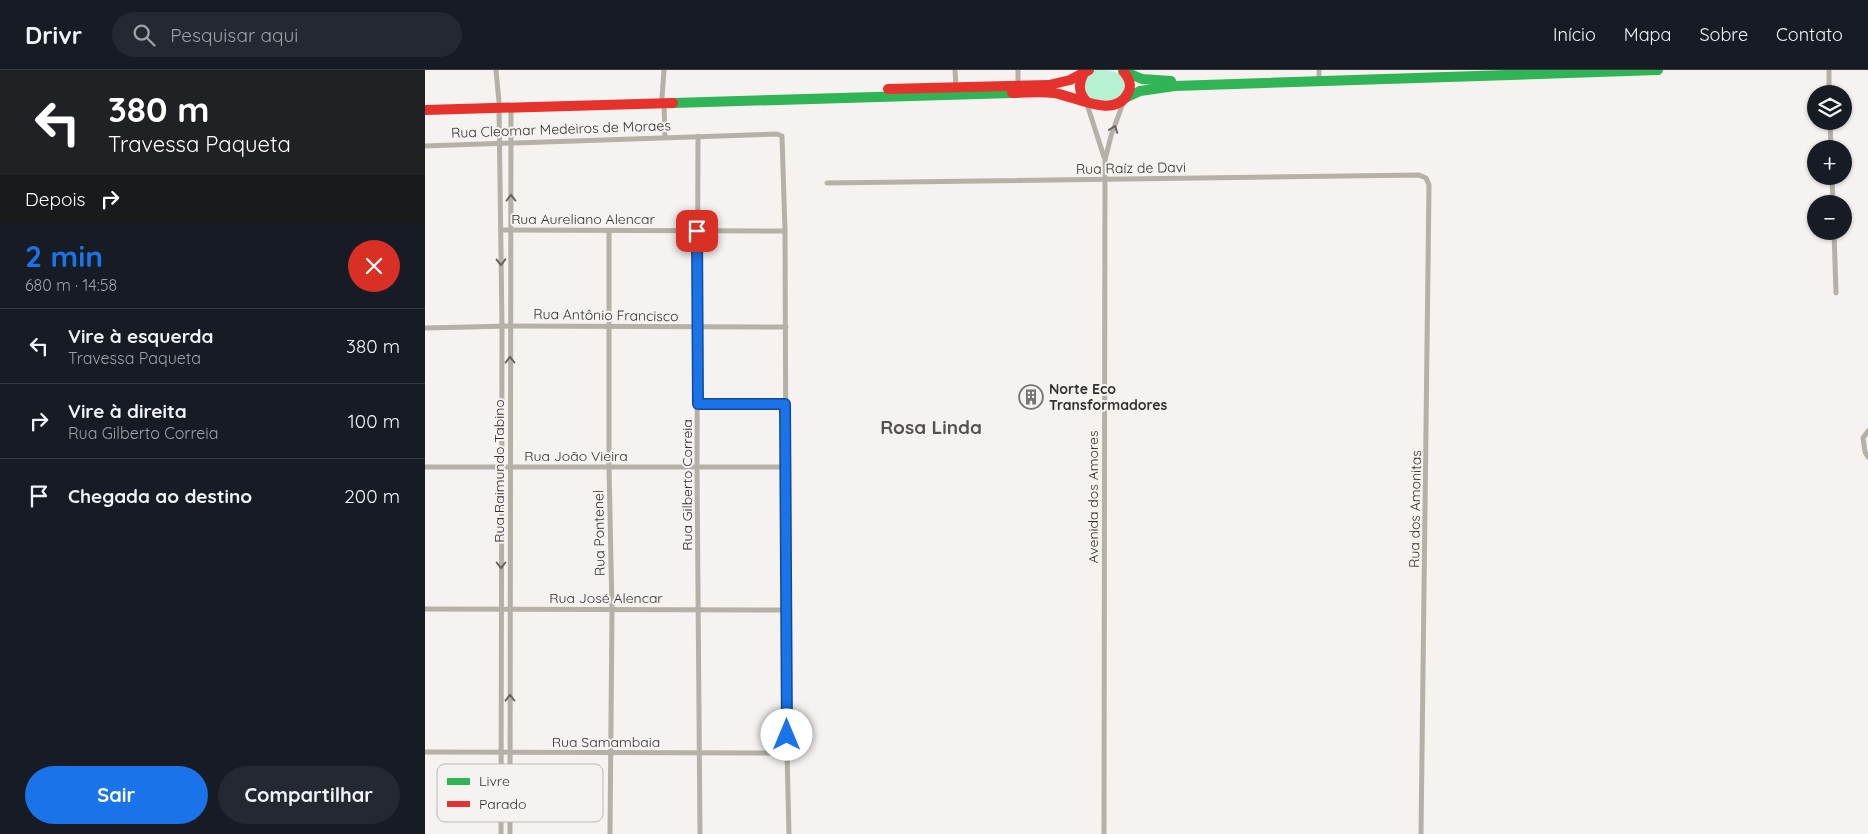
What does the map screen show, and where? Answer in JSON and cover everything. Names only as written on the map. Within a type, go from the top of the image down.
[{"type":"highway","points":[[1123,71],[1142,79],[1169,81],[1319,73],[1487,70]]},
{"type":"highway","points":[[425,104],[499,105],[1045,92],[1058,93],[1097,106],[1110,106],[1140,91],[1175,86],[1658,70]]},
{"type":"highway","points":[[1123,71],[1129,84],[1129,90],[1125,98]]},
{"type":"highway","points":[[425,110],[499,105],[511,108],[956,86],[1019,86],[1063,83],[1086,72]]},
{"type":"highway","points":[[1086,72],[1079,87],[1080,94],[1086,102]]},
{"type":"street","name":"Rua Raimundo Tabino","points":[[496,70],[499,105],[502,326],[500,764]]},
{"type":"street","points":[[664,70],[665,136]]},
{"type":"street","points":[[955,70],[956,86]]},
{"type":"street","points":[[1018,70],[1019,86]]},
{"type":"street","points":[[1829,70],[1829,85]]},
{"type":"street","name":"Avenida dos Amores","points":[[1104,834],[1105,160],[1111,136],[1125,98]]},
{"type":"street","name":"Avenida dos Amores","points":[[1086,102],[1105,160]]},
{"type":"street","name":"Rua Raimundo Tabino","points":[[510,764],[511,108]]},
{"type":"street","points":[[698,136],[777,134],[781,135],[782,138],[786,327],[787,753],[789,834]]},
{"type":"street","name":"Rua Cleomar Medeiros de Moraes","points":[[425,146],[698,136]]},
{"type":"street","name":"Rua Gilberto Correia","points":[[698,136],[697,467],[701,834]]},
{"type":"street","name":"Rua Raíz de Davi","points":[[827,183],[1419,175],[1426,178],[1429,185]]},
{"type":"street","name":"Rua dos Amonitas","points":[[1421,834],[1429,185]]},
{"type":"street","name":"Rua Aureliano Alencar","points":[[501,230],[785,231]]},
{"type":"street","name":"Rua Pontenel","points":[[609,231],[609,467],[612,609],[610,834]]},
{"type":"street","points":[[1834,240],[1836,293]]},
{"type":"street","name":"Rua Antônio Francisco","points":[[425,328],[502,326],[786,327]]},
{"type":"street","points":[[502,388],[510,388]]},
{"type":"street","points":[[698,404],[785,404]]},
{"type":"street","points":[[1868,430],[1864,435],[1863,443],[1868,457]]},
{"type":"street","name":"Rua João Vieira","points":[[425,467],[786,467]]},
{"type":"street","name":"Rua José Alencar","points":[[425,609],[787,610]]},
{"type":"street","points":[[500,729],[510,728]]},
{"type":"street","name":"Rua Samambaia","points":[[425,752],[787,753]]},
{"type":"green space","points":[[1095,70],[1108,70],[1118,73],[1124,80],[1124,93],[1112,102],[1094,103],[1083,93],[1083,80]]},
{"type":"traffic: fast","points":[[1125,98],[1140,91],[1175,86],[1658,70]]},
{"type":"traffic: fast","points":[[1123,71],[1142,79],[1171,81]]},
{"type":"traffic: fast","points":[[673,103],[1012,93]]},
{"type":"traffic: jam","points":[[888,89],[1049,85],[1070,80],[1089,70]]},
{"type":"traffic: jam","points":[[1012,93],[1054,93],[1094,104],[1114,105],[1122,101],[1130,88],[1124,72]]},
{"type":"traffic: jam","points":[[1083,75],[1080,89],[1086,101]]},
{"type":"traffic: jam","points":[[425,110],[673,103]]},
{"type":"place","name":"Norte Eco Transformadores","points":[[1031,397]]},
{"type":"district","name":"Rosa Linda","points":[[931,427]]},
{"type":"route","points":[[697,231],[698,404],[785,404],[787,735]]}]
